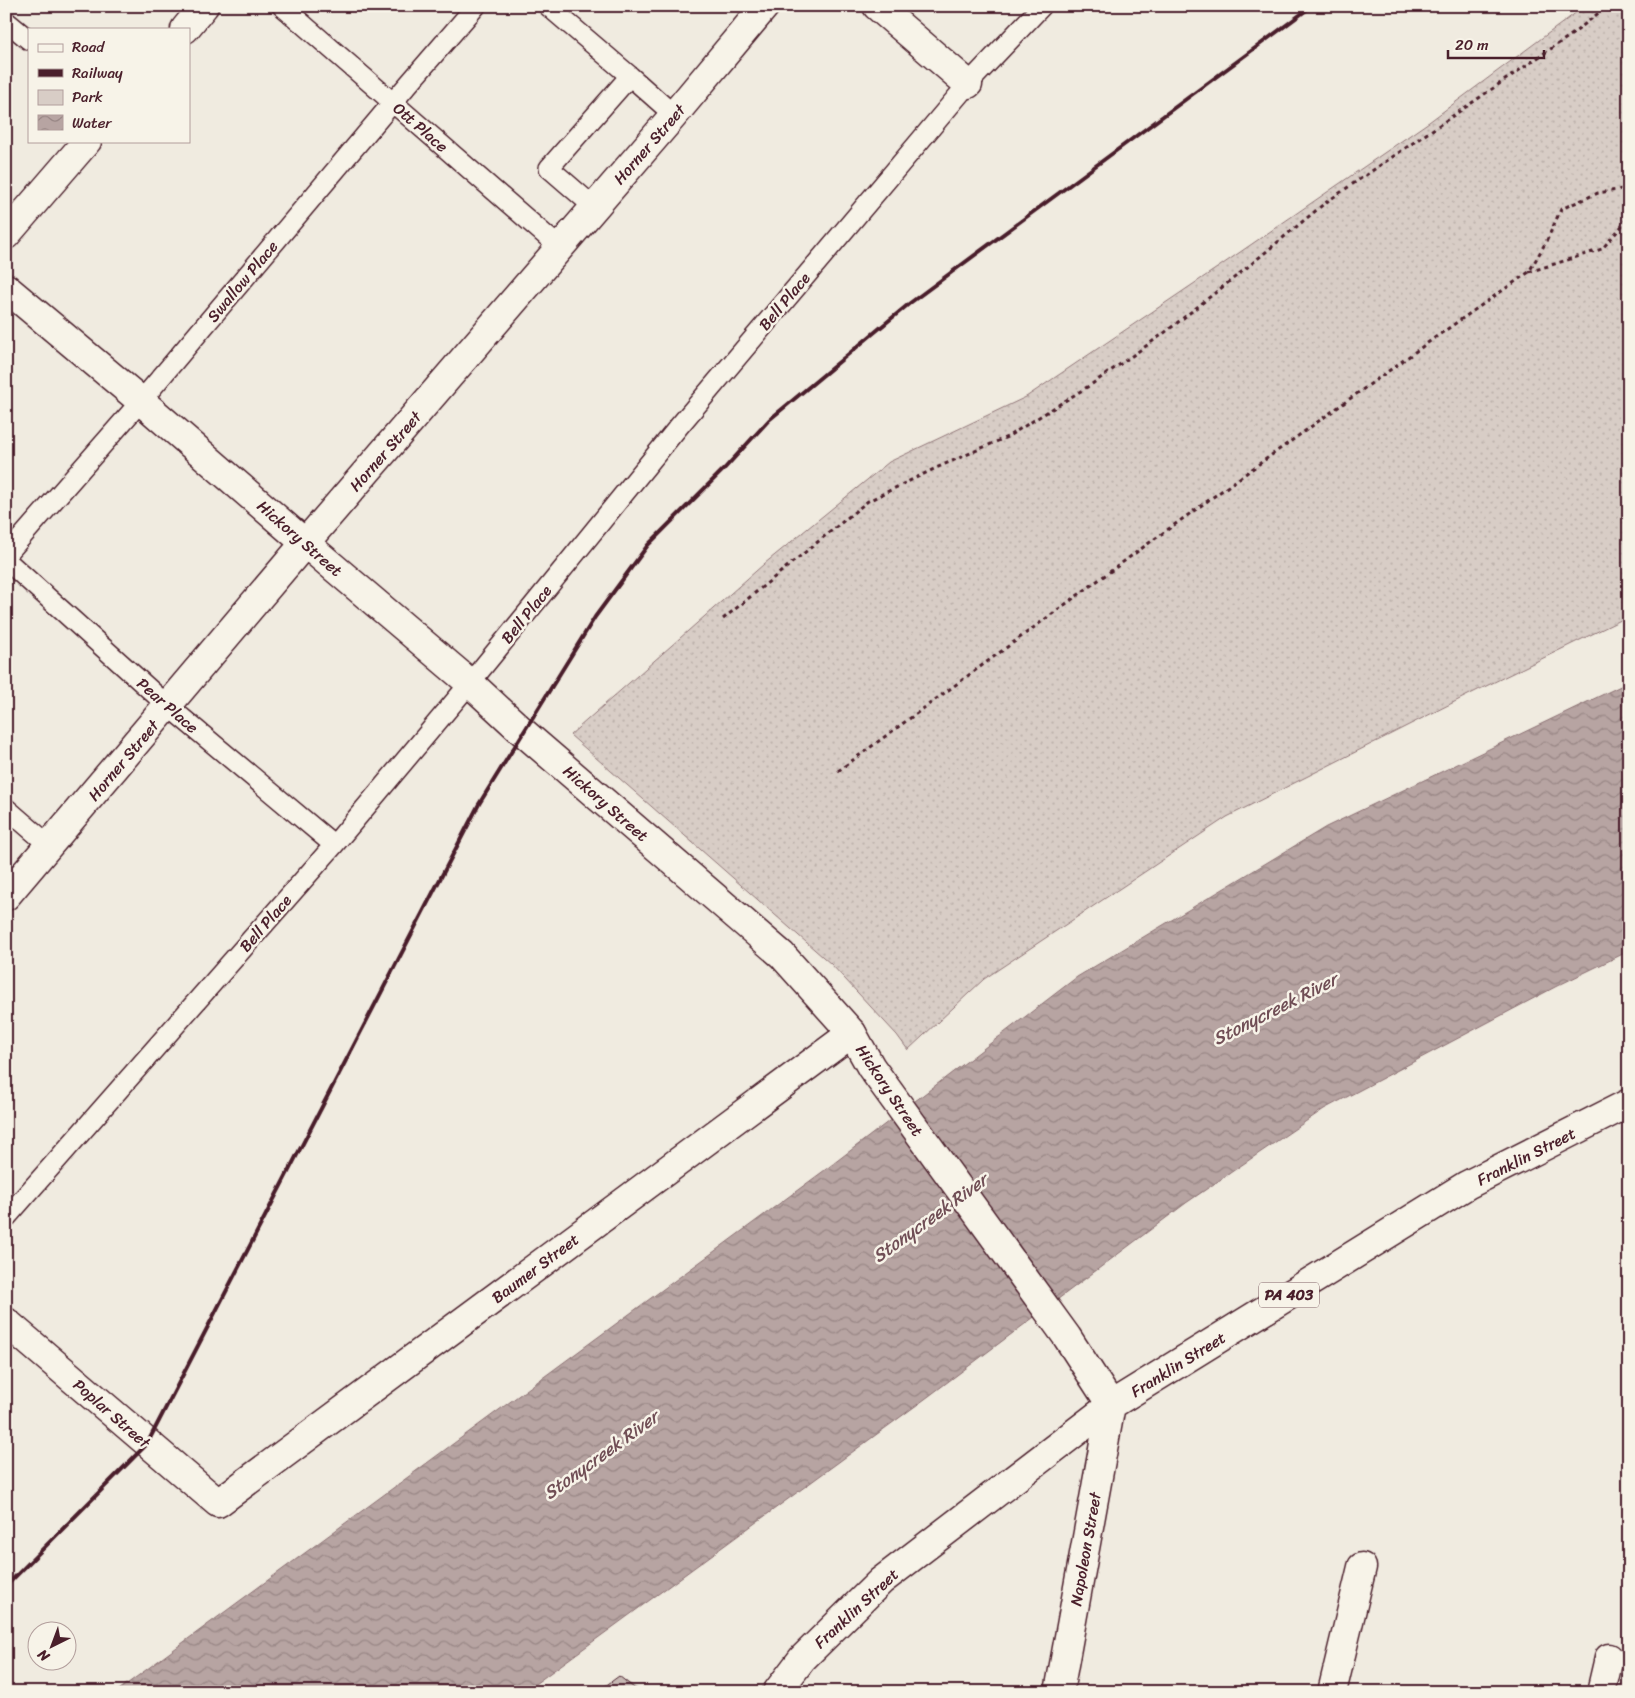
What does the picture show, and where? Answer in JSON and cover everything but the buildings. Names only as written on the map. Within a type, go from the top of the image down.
[{"type":"main road","points":[[186,28],[204,6]]},
{"type":"main road","name":"Horner Street","points":[[6,896],[305,543],[674,115],[764,6]]},
{"type":"main road","points":[[878,6],[968,84]]},
{"type":"main road","points":[[6,235],[86,142]]},
{"type":"main road","name":"Hickory Street","points":[[6,288],[470,683],[523,732],[782,956],[852,1033],[871,1067],[1068,1337],[1111,1405]]},
{"type":"main road","name":"Baumer Street","points":[[218,1503],[852,1033]]},
{"type":"main road","name":"Franklin Street","points":[[777,1692],[802,1659],[880,1581],[1111,1405],[1467,1185],[1629,1103]]},
{"type":"main road","name":"Poplar Street","points":[[6,1322],[218,1503]]},
{"type":"main road","name":"Napoleon Street","points":[[1060,1692],[1111,1405]]},
{"type":"main road","points":[[1332,1692],[1362,1567]]},
{"type":"main road","points":[[1600,1692],[1608,1658]]},
{"type":"lane","name":"Ott Place","points":[[282,6],[559,247]]},
{"type":"lane","name":"Swallow Place","points":[[6,555],[141,401],[476,6]]},
{"type":"lane","points":[[548,6],[674,115]]},
{"type":"lane","name":"Bell Place","points":[[6,1218],[334,845],[470,683],[680,425],[968,84],[1042,6]]},
{"type":"lane","points":[[6,21],[28,39]]},
{"type":"lane","points":[[594,207],[549,168],[630,76]]},
{"type":"lane","name":"Pear Place","points":[[6,560],[168,706],[334,845]]},
{"type":"lane","points":[[6,808],[50,846]]},
{"type":"path","points":[[724,619],[868,502],[936,468],[1007,437],[1092,384],[1164,334],[1325,203],[1574,33],[1607,6]]},
{"type":"path","points":[[1529,272],[1547,240],[1561,209],[1598,193],[1629,188]]},
{"type":"path","points":[[838,771],[1172,526],[1529,272],[1602,249],[1629,215]]},
{"type":"green space","points":[[1585,6],[1629,6],[1629,616],[1227,817],[984,979],[908,1050],[897,1035],[831,964],[570,735],[764,564],[889,462],[1026,397],[1429,122]]},
{"type":"water","name":"Stonycreek River","points":[[1629,682],[1629,951],[1557,986],[1324,1109],[1186,1203],[925,1399],[524,1692],[116,1692],[829,1167],[1077,977],[1326,827]]},
{"type":"railway","points":[[6,1586],[147,1444],[479,804],[595,617],[648,545],[724,469],[769,420],[910,303],[1312,6]]}]
